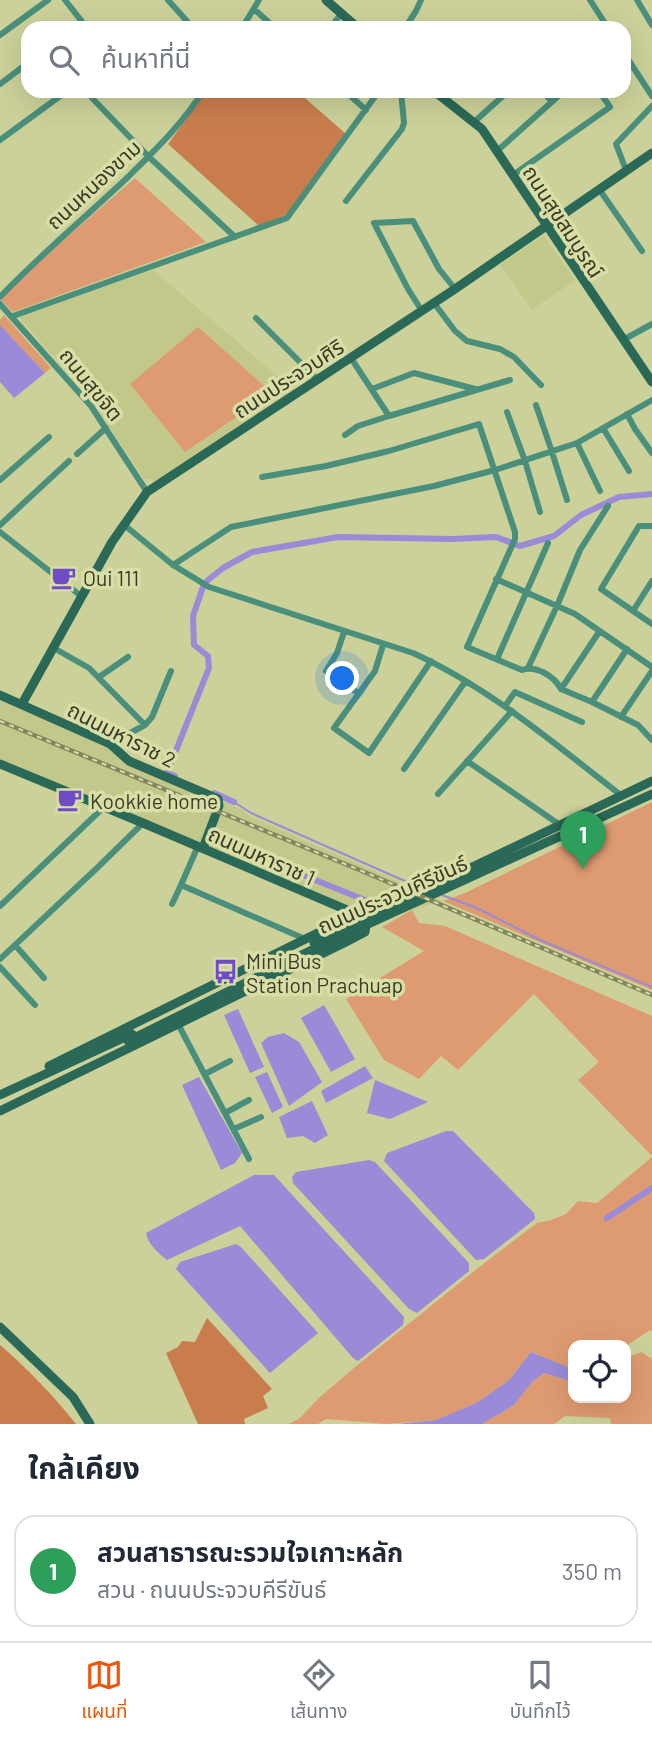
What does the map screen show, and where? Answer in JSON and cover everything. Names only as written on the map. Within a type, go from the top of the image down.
[{"type":"main road","points":[[330,1],[350,21]]},
{"type":"main road","name":"ถนนสุขสมบูรณ์","points":[[443,98],[482,129],[652,382]]},
{"type":"main road","name":"ถนนประจวบศิริ","points":[[22,704],[81,596],[124,524],[147,492],[455,289],[626,170],[651,156]]},
{"type":"main road","name":"ถนนมหาราช 2","points":[[0,695],[110,744],[129,761],[218,799],[219,806],[200,847]]},
{"type":"main road","name":"ถนนมหาราช 1","points":[[0,764],[355,915]]},
{"type":"main road","name":"ถนนประจวบคีรีขันธ์","points":[[469,874],[560,825],[652,781]]},
{"type":"main road","name":"ถนนประจวบคีรีขันธ์","points":[[0,1092],[135,1033],[469,874],[652,794]]},
{"type":"main road","points":[[0,1092],[355,915],[361,916],[366,925],[365,932],[0,1110]]},
{"type":"main road","name":"ถนนประจวบคีรีขันธ์","points":[[0,1110],[326,941]]},
{"type":"main road","points":[[0,1326],[73,1397],[90,1424]]},
{"type":"street","points":[[0,35],[48,0]]},
{"type":"street","points":[[65,0],[81,21]]},
{"type":"street","points":[[168,0],[187,21]]},
{"type":"street","points":[[246,21],[259,0]]},
{"type":"street","points":[[410,21],[421,0]]},
{"type":"street","points":[[590,0],[604,21]]},
{"type":"street","points":[[636,0],[652,24]]},
{"type":"street","points":[[254,9],[267,21]]},
{"type":"street","points":[[336,21],[341,14]]},
{"type":"street","points":[[631,64],[652,96]]},
{"type":"street","points":[[0,84],[21,68]]},
{"type":"street","points":[[0,140],[57,98]]},
{"type":"street","points":[[92,98],[235,237]]},
{"type":"street","name":"ถนนหนองขาม","points":[[0,297],[165,140],[198,98]]},
{"type":"street","points":[[353,98],[366,110]]},
{"type":"street","points":[[13,316],[288,218],[374,98]]},
{"type":"street","points":[[346,201],[402,129],[402,98]]},
{"type":"street","points":[[473,122],[501,98]]},
{"type":"street","points":[[549,98],[552,102]]},
{"type":"street","points":[[497,151],[556,98]]},
{"type":"street","points":[[513,175],[610,107],[604,98]]},
{"type":"street","points":[[626,170],[616,144],[652,106]]},
{"type":"street","points":[[599,189],[642,251]]},
{"type":"street","points":[[422,311],[374,223],[413,220],[439,269],[455,289]]},
{"type":"street","points":[[434,303],[455,331],[467,341],[500,349],[514,358],[541,385]]},
{"type":"street","name":"ถนนสุขจิต","points":[[0,304],[91,406],[147,492]]},
{"type":"street","points":[[256,318],[318,380]]},
{"type":"street","points":[[623,340],[652,324]]},
{"type":"street","points":[[351,358],[389,416]]},
{"type":"street","points":[[372,389],[414,373],[477,390]]},
{"type":"street","points":[[345,435],[358,426],[510,380]]},
{"type":"street","points":[[173,565],[232,527],[433,486],[525,461],[577,443],[652,400]]},
{"type":"street","points":[[536,405],[567,500]]},
{"type":"street","points":[[507,412],[540,512]]},
{"type":"street","points":[[627,414],[652,453]]},
{"type":"street","points":[[262,477],[389,452],[479,424],[515,532],[513,543],[467,647],[522,670],[528,668],[542,672],[558,683],[561,689],[638,725],[652,740]]},
{"type":"street","points":[[77,454],[106,428]]},
{"type":"street","points":[[603,428],[629,471]]},
{"type":"street","points":[[0,480],[49,437]]},
{"type":"street","points":[[577,443],[600,491]]},
{"type":"street","points":[[0,525],[69,461]]},
{"type":"street","points":[[528,668],[558,606],[580,550],[608,506]]},
{"type":"street","points":[[124,524],[173,565],[209,587],[413,653],[431,662],[505,706],[622,796]]},
{"type":"street","points":[[652,526],[639,526],[601,589],[652,624]]},
{"type":"street","points":[[0,532],[81,596]]},
{"type":"street","points":[[497,659],[548,543]]},
{"type":"street","points":[[496,579],[575,614],[652,669],[621,716]]},
{"type":"street","points":[[632,611],[652,581]]},
{"type":"street","points":[[344,632],[337,653],[326,671],[358,694]]},
{"type":"street","points":[[561,689],[599,632]]},
{"type":"street","points":[[383,645],[375,671],[334,728],[369,753],[431,662]]},
{"type":"street","points":[[52,647],[89,668],[145,725]]},
{"type":"street","points":[[592,702],[627,649]]},
{"type":"street","points":[[99,677],[128,657]]},
{"type":"street","points":[[110,744],[145,725],[152,717],[170,671]]},
{"type":"street","points":[[404,769],[465,682]]},
{"type":"street","points":[[505,706],[515,692],[582,722]]},
{"type":"street","points":[[438,794],[512,711]]},
{"type":"street","points":[[467,761],[560,825]]},
{"type":"street","points":[[0,906],[104,807]]},
{"type":"street","points":[[0,958],[143,823]]},
{"type":"street","points":[[172,904],[200,847]]},
{"type":"street","points":[[181,885],[305,939]]},
{"type":"street","points":[[15,945],[44,978]]},
{"type":"street","points":[[0,967],[35,1005]]},
{"type":"street","points":[[178,1024],[249,1159]]},
{"type":"street","points":[[205,1074],[230,1061]]},
{"type":"street","points":[[225,1113],[249,1100]]},
{"type":"street","points":[[234,1129],[261,1117]]},
{"type":"shaded area","points":[[201,98],[305,98],[346,134],[286,215],[259,226],[168,144]]},
{"type":"shaded area","points":[[135,178],[206,242],[13,312],[1,300],[28,271]]},
{"type":"shaded area","points":[[543,235],[575,280],[532,310],[500,265]]},
{"type":"shaded area","points":[[153,270],[294,390],[158,480],[144,479],[92,401],[19,317]]},
{"type":"shaded area","points":[[4,315],[51,368],[45,373],[0,325]]},
{"type":"shaded area","points":[[0,325],[45,373],[14,398],[0,382]]},
{"type":"shaded area","points":[[198,327],[272,393],[185,452],[130,384]]},
{"type":"shaded area","points":[[0,701],[105,745],[127,763],[239,808],[252,817],[443,901],[412,910],[363,913],[0,759]]},
{"type":"shaded area","points":[[652,802],[652,990],[443,901],[465,893]]},
{"type":"shaded area","points":[[412,910],[419,923],[445,926],[652,1016],[652,1156],[578,1080],[599,1062],[534,994],[458,1070],[441,1056],[419,1079],[384,1060],[346,999],[424,951],[382,927]]},
{"type":"shaded area","points":[[324,1005],[355,1059],[331,1072],[301,1018]]},
{"type":"shaded area","points":[[238,1009],[264,1067],[250,1073],[224,1015]]},
{"type":"shaded area","points":[[284,1033],[299,1042],[322,1082],[289,1106],[261,1043],[268,1037]]},
{"type":"shaded area","points":[[365,1066],[373,1078],[326,1103],[321,1091]]},
{"type":"shaded area","points":[[267,1072],[283,1107],[272,1113],[255,1077]]},
{"type":"shaded area","points":[[199,1077],[242,1153],[235,1163],[221,1170],[182,1085]]},
{"type":"shaded area","points":[[375,1080],[428,1102],[390,1119],[367,1113]]},
{"type":"shaded area","points":[[312,1101],[328,1135],[315,1143],[303,1136],[287,1138],[279,1117]]},
{"type":"shaded area","points":[[446,1131],[453,1131],[534,1213],[535,1219],[484,1259],[476,1260],[384,1161],[387,1153]]},
{"type":"shaded area","points":[[652,1157],[652,1331],[631,1343],[631,1340],[568,1340],[568,1367],[531,1352],[509,1380],[478,1402],[436,1420],[386,1424],[326,1419],[318,1424],[288,1424],[299,1419],[355,1367],[537,1223],[566,1214],[578,1201],[597,1203]]},
{"type":"shaded area","points":[[369,1160],[375,1162],[469,1263],[469,1271],[417,1313],[409,1309],[293,1183],[292,1177],[296,1172]]},
{"type":"shaded area","points":[[254,1175],[274,1175],[404,1317],[403,1325],[358,1361],[240,1226],[167,1260],[149,1241],[146,1233]]},
{"type":"shaded area","points":[[236,1244],[318,1333],[270,1373],[176,1269],[180,1262]]},
{"type":"shaded area","points":[[207,1318],[272,1389],[263,1396],[268,1408],[244,1419],[245,1424],[198,1424],[166,1353],[178,1347],[182,1341],[195,1342]]},
{"type":"shaded area","points":[[0,1345],[40,1383],[76,1424],[0,1424]]},
{"type":"shaded area","points":[[531,1352],[568,1367],[568,1380],[544,1373],[532,1382],[514,1405],[482,1424],[398,1424],[436,1420],[478,1402],[509,1380]]},
{"type":"shaded area","points":[[642,1352],[652,1359],[652,1424],[611,1424],[610,1418],[565,1416],[554,1424],[482,1424],[514,1405],[532,1382],[544,1373],[568,1380],[568,1403],[631,1403],[631,1355]]},
{"type":"waterway","points":[[175,776],[167,773],[209,668],[208,656],[194,645],[193,616],[203,587],[223,568],[252,552],[338,537],[496,537],[520,546],[554,536],[581,515],[619,497],[652,494]]},
{"type":"waterway","points":[[214,793],[234,802]]},
{"type":"waterway","points":[[234,802],[251,813],[420,887]]},
{"type":"waterway","points":[[218,841],[385,908]]},
{"type":"waterway","points":[[442,895],[477,908],[540,940],[652,987]]},
{"type":"waterway","points":[[607,1218],[652,1188]]},
{"type":"railway","points":[[0,721],[652,995]]},
{"type":"place","name":"Oui 111","points":[[63,577]]},
{"type":"place","name":"Kookkie home","points":[[70,800]]},
{"type":"place","name":"สวนสาธารณะรวมใจเกาะหลัก","points":[[583,869]]},
{"type":"place","name":"Mini Bus Station Prachuap","points":[[226,972]]}]
